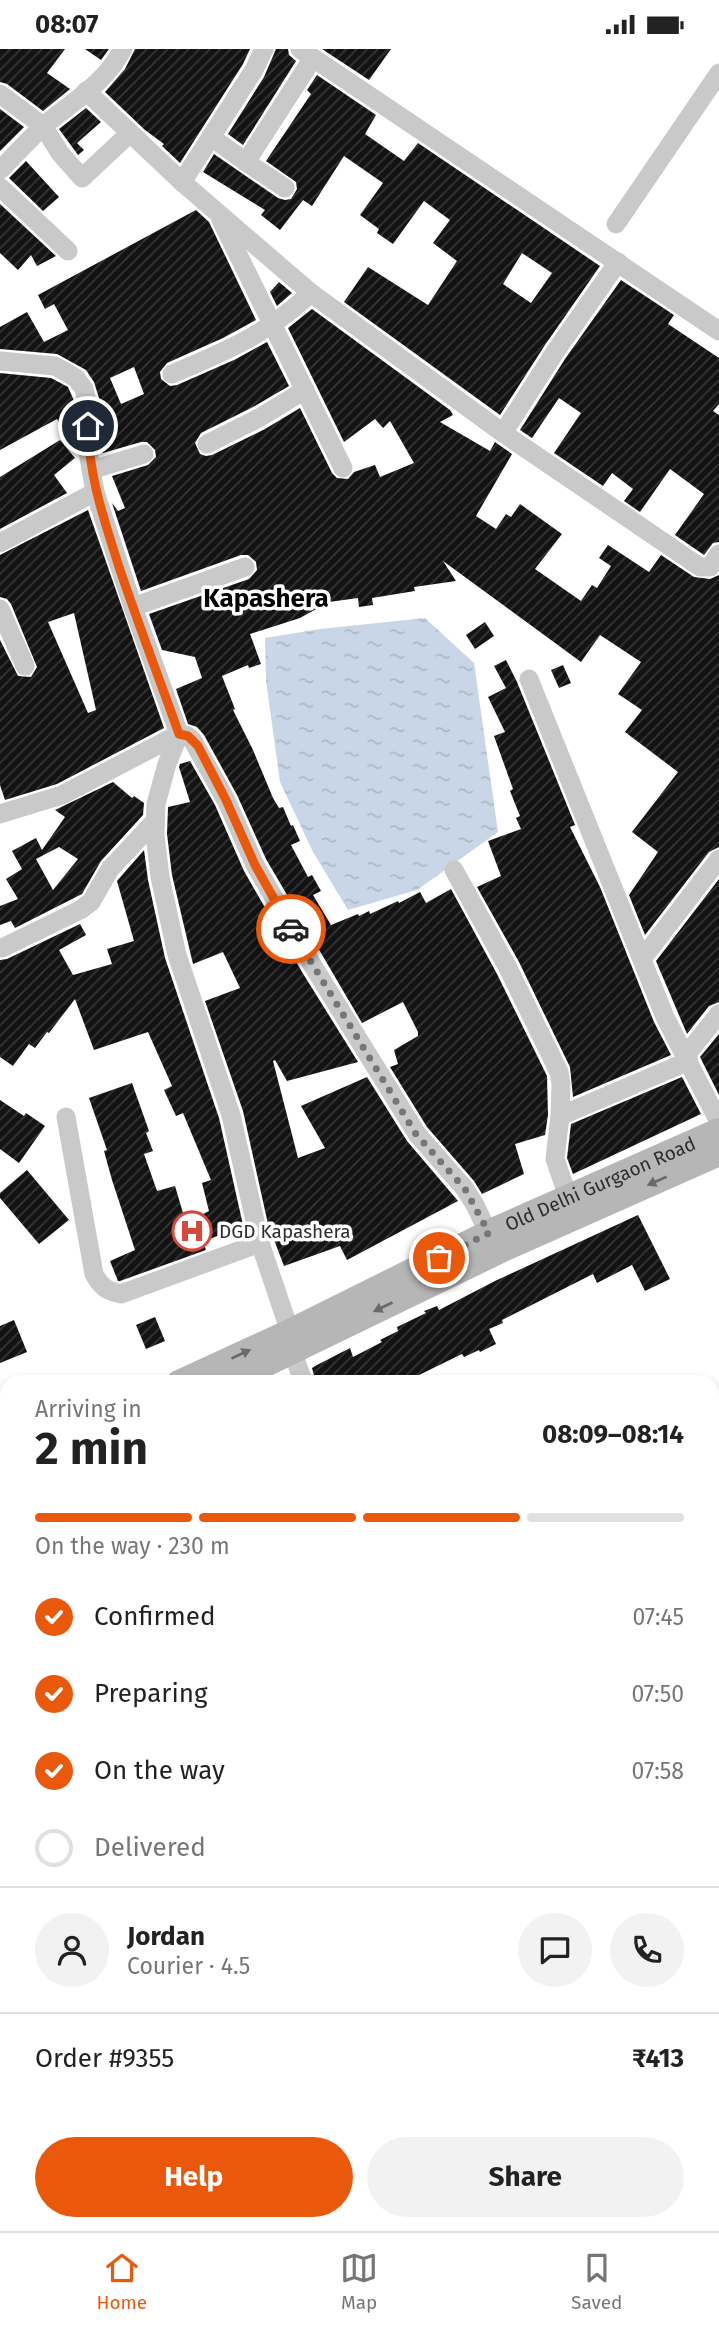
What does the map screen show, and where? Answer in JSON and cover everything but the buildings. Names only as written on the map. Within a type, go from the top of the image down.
[{"type":"main road","name":"Old Delhi Gurgaon Road","points":[[493,1243],[568,1197],[719,1131]]},
{"type":"main road","name":"Old Delhi Gurgaon Road","points":[[200,1375],[291,1341],[493,1243],[719,1153]]},
{"type":"main road","name":"Old Delhi Gurgaon Road","points":[[238,1375],[291,1341]]},
{"type":"street","points":[[0,170],[43,127],[102,80],[123,49]]},
{"type":"street","points":[[182,182],[254,70],[264,49]]},
{"type":"street","points":[[246,162],[306,53],[719,331]]},
{"type":"street","points":[[616,224],[719,73]]},
{"type":"street","points":[[86,91],[182,182],[311,293],[503,433],[700,567],[709,567],[719,554]]},
{"type":"street","points":[[0,94],[43,127],[60,153],[82,178],[130,133]]},
{"type":"street","points":[[211,137],[285,188]]},
{"type":"street","points":[[0,187],[68,251]]},
{"type":"street","points":[[216,210],[343,468]]},
{"type":"street","points":[[503,433],[618,262]]},
{"type":"street","points":[[172,374],[226,351],[273,325],[311,293]]},
{"type":"street","points":[[0,361],[54,366],[76,378],[84,389],[95,492],[179,734],[162,782],[155,821],[157,863],[177,955],[232,1115],[260,1243],[301,1375]]},
{"type":"street","points":[[206,444],[305,390]]},
{"type":"street","points":[[91,470],[144,454]]},
{"type":"street","points":[[0,543],[95,492]]},
{"type":"street","points":[[133,607],[245,567]]},
{"type":"street","points":[[0,609],[25,666]]},
{"type":"street","points":[[529,679],[665,1017],[719,1122]]},
{"type":"street","points":[[0,814],[62,795],[179,734],[188,736],[198,746],[255,865],[281,912],[416,1134],[465,1189],[493,1243]]},
{"type":"street","points":[[2,948],[80,910],[91,901],[110,869],[155,821]]},
{"type":"street","points":[[642,959],[719,859]]},
{"type":"street","points":[[454,870],[508,968],[559,1072],[560,1116],[555,1159],[568,1197]]},
{"type":"street","points":[[560,1116],[687,1058],[719,1014]]},
{"type":"street","points":[[66,1117],[94,1274],[100,1286],[121,1294],[260,1243]]},
{"type":"water","points":[[425,618],[474,663],[498,832],[417,890],[348,910],[313,852],[280,782],[266,681],[265,638],[320,629]]},
{"type":"way so far","points":[[291,929],[416,1134],[465,1189],[489,1233],[439,1258]]},
{"type":"place","name":"DGD Kapashera","points":[[192,1231]]},
{"type":"district","name":"Kapashera","points":[[266,598]]},
{"type":"route","points":[[88,426],[88,452],[95,492],[179,734],[188,736],[198,746],[255,865],[291,929]]}]
